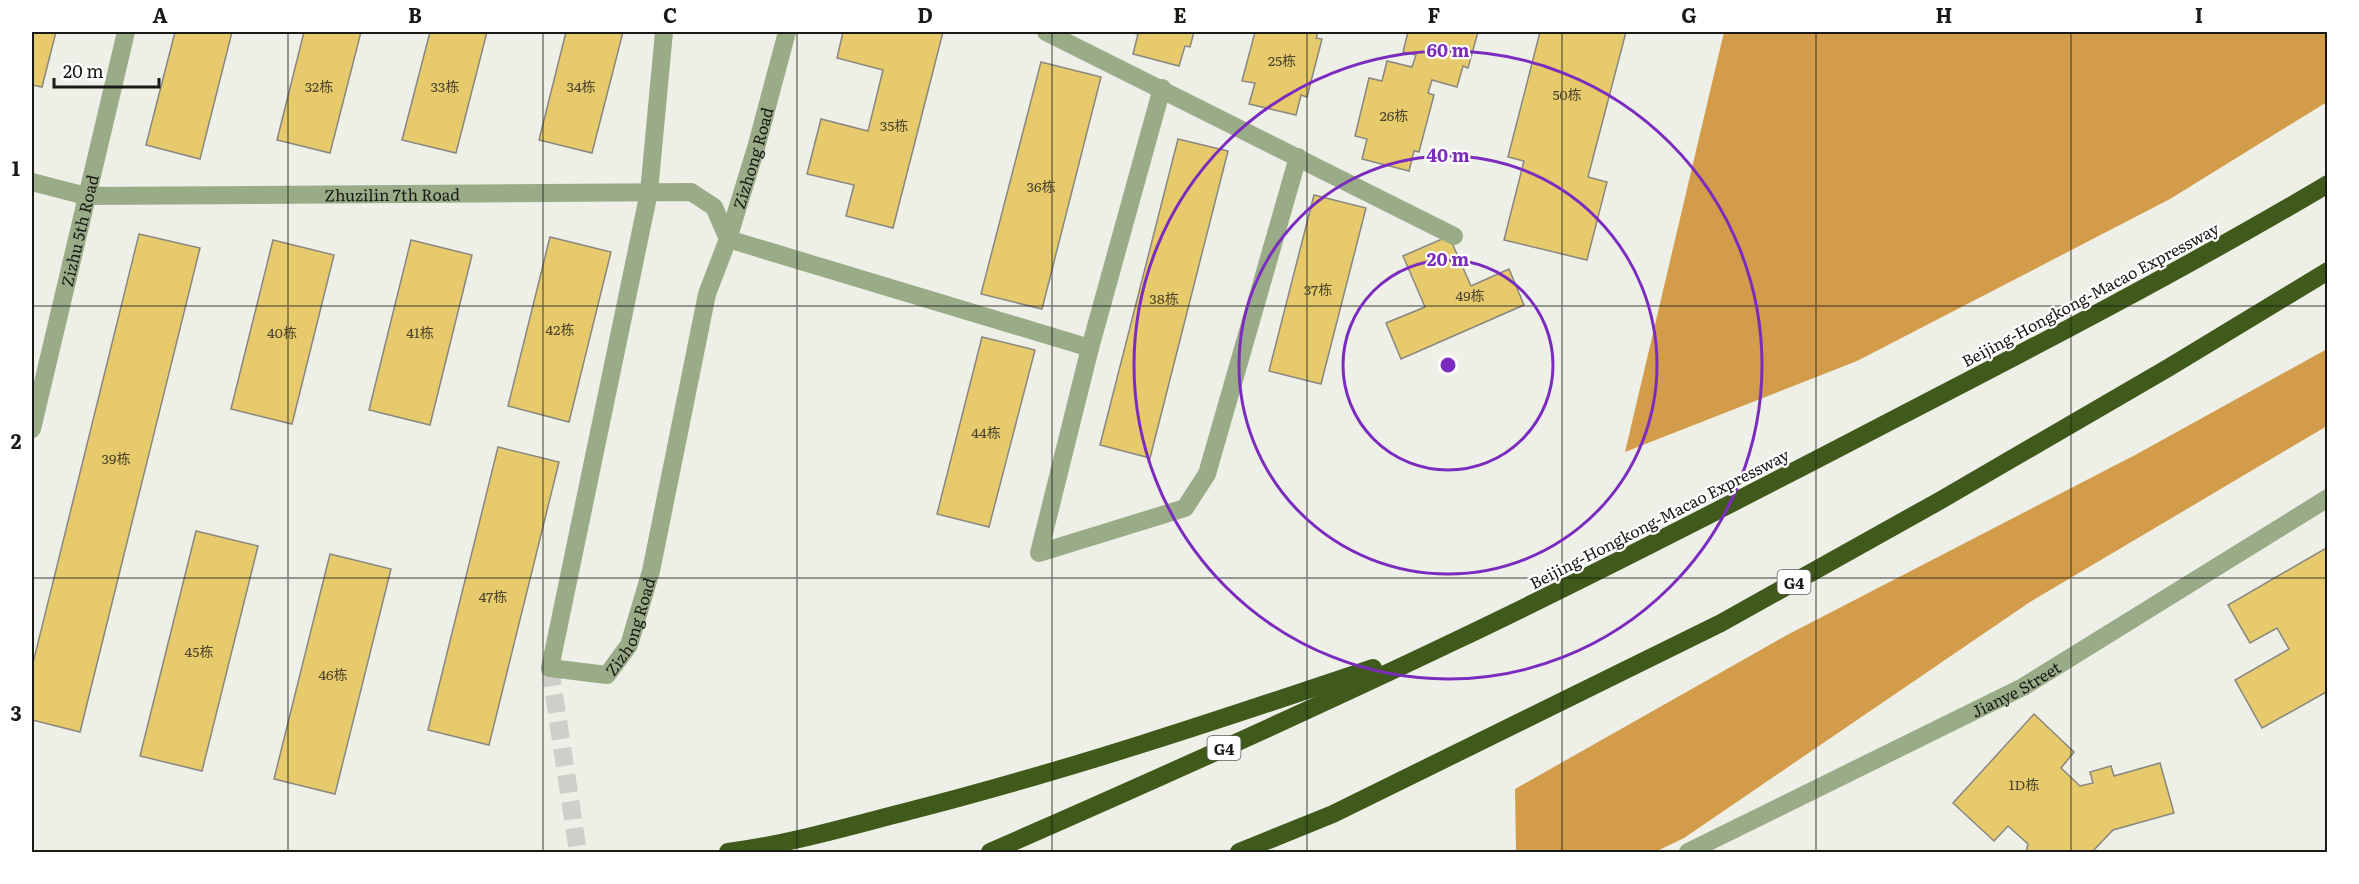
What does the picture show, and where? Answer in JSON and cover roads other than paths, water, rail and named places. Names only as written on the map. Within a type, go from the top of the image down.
[{"type":"highway","name":"Beijing-Hongkong-Macao Expressway","points":[[990,852],[1175,771],[1457,640],[1700,520],[2239,237],[2328,184]]},
{"type":"highway","name":"G4","points":[[1239,852],[1333,814],[1721,623],[1941,500],[2158,374],[2328,271]]},
{"type":"highway","points":[[728,852],[868,822],[971,795],[1157,740],[1457,640]]},
{"type":"highway","points":[[1256,852],[1333,814]]},
{"type":"street","name":"Zizhu 5th Road","points":[[32,429],[126,32]]},
{"type":"street","name":"Zizhong Road","points":[[664,32],[649,192],[550,668],[607,675],[629,645],[651,571],[707,294],[728,239],[756,148],[787,32]]},
{"type":"street","points":[[1046,32],[1454,236]]},
{"type":"street","points":[[1162,88],[1090,348],[1039,553],[1185,508],[1207,474],[1298,157]]},
{"type":"street","name":"Zhuzilin 7th Road","points":[[32,182],[86,196],[691,192],[714,207],[728,239]]},
{"type":"street","points":[[728,239],[1090,348]]},
{"type":"street","name":"Jianye Street","points":[[1688,852],[2022,687],[2328,498]]},
{"type":"tunnel","points":[[550,668],[578,852]]}]
